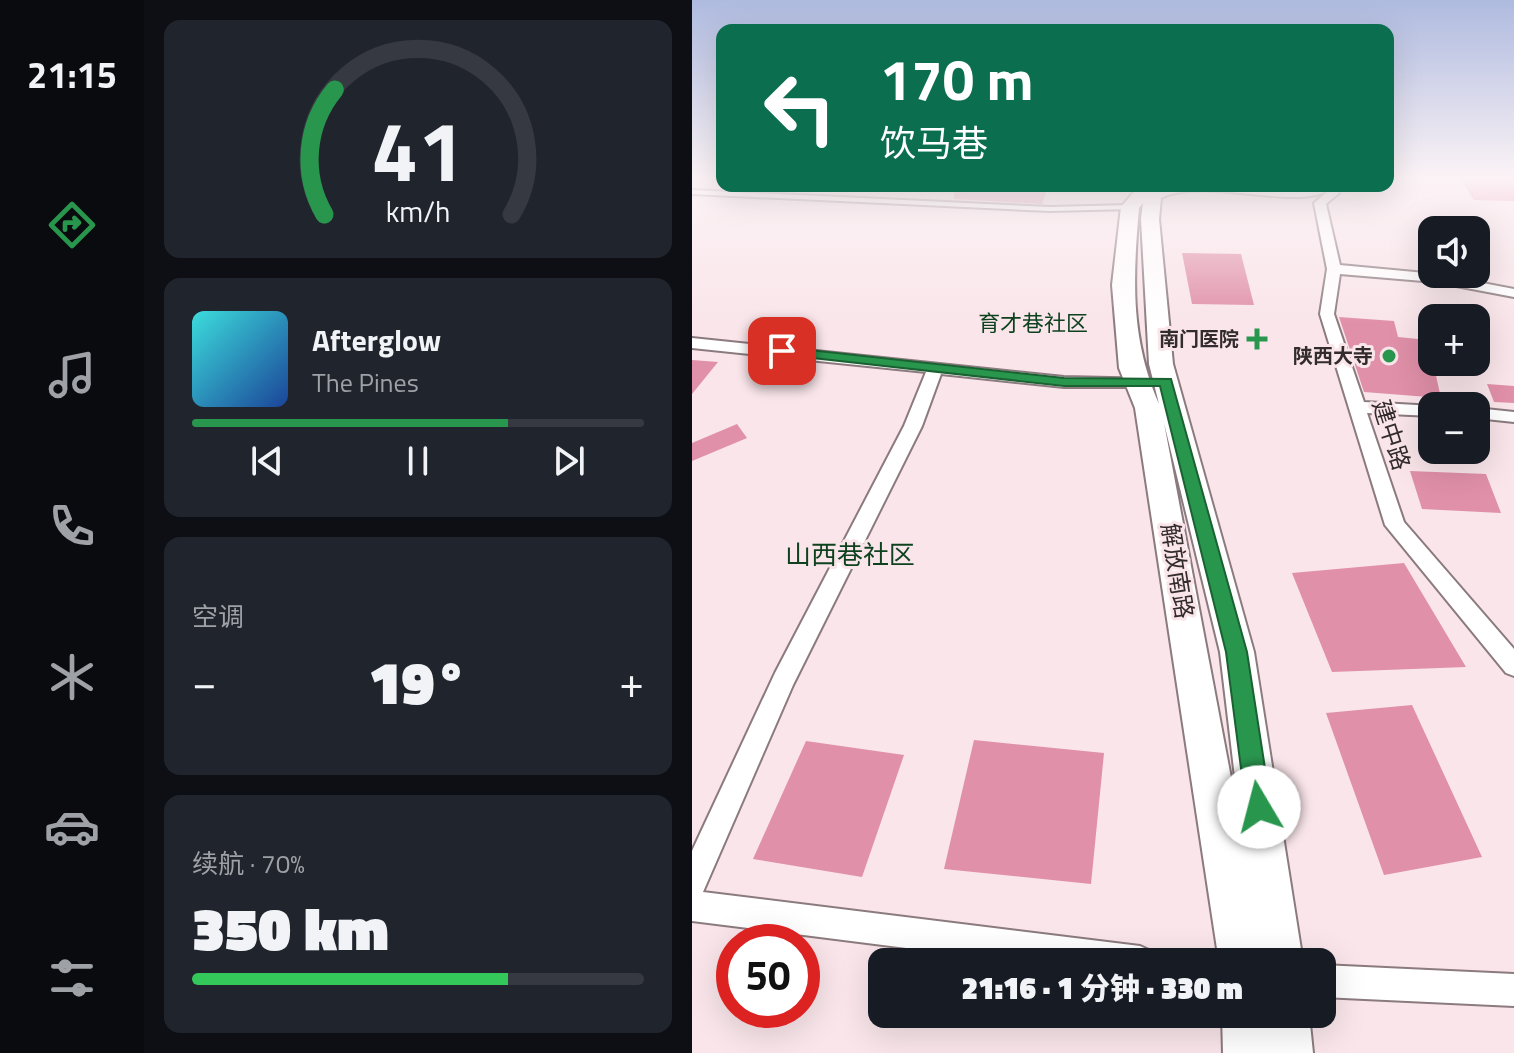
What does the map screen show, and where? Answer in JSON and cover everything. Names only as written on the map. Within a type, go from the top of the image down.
[{"type":"main road","name":"解放南路","points":[[1136,226],[1122,285],[1131,368],[1152,382],[1237,652],[1278,948]]},
{"type":"main road","name":"解放南路","points":[[1152,382],[1148,408],[1240,948]]},
{"type":"main road","points":[[1247,1028],[1248,1053]]},
{"type":"main road","points":[[1286,1028],[1288,1053]]},
{"type":"street","name":"建中路","points":[[1325,226],[1334,269],[1327,314],[1395,525],[1514,666]]},
{"type":"street","points":[[1334,269],[1435,278],[1514,293]]},
{"type":"street","points":[[692,343],[902,362],[935,370],[1064,382],[1152,382]]},
{"type":"street","points":[[692,883],[783,681],[913,426],[935,370]]},
{"type":"street","points":[[1357,407],[1418,410]]},
{"type":"street","points":[[1490,414],[1514,417]]},
{"type":"street","points":[[692,906],[1028,948]]},
{"type":"street","points":[[1336,982],[1514,990]]},
{"type":"building","points":[[1182,253],[1241,254],[1254,305],[1192,304]]},
{"type":"building","points":[[1339,317],[1394,321],[1398,337],[1418,339],[1418,376],[1436,376],[1440,392],[1418,392],[1418,396],[1364,392]]},
{"type":"building","points":[[692,360],[718,362],[692,394]]},
{"type":"building","points":[[1487,384],[1514,386],[1514,403],[1494,402]]},
{"type":"building","points":[[737,424],[747,438],[692,461],[692,443]]},
{"type":"building","points":[[1410,471],[1486,474],[1501,513],[1422,509]]},
{"type":"building","points":[[1404,563],[1466,667],[1332,672],[1292,573]]},
{"type":"building","points":[[1412,705],[1482,857],[1384,875],[1326,713]]},
{"type":"building","points":[[974,740],[1104,753],[1091,884],[944,869]]},
{"type":"building","points":[[806,741],[904,755],[862,877],[753,859]]},
{"type":"place","name":"南门医院","points":[[1257,339]]},
{"type":"place","name":"陕西大寺","points":[[1389,356]]},
{"type":"district","name":"育才巷社区","points":[[1033,323]]},
{"type":"district","name":"山西巷社区","points":[[850,555]]},
{"type":"route","points":[[782,351],[1064,382],[1166,382],[1206,545],[1237,652],[1259,807]]}]
